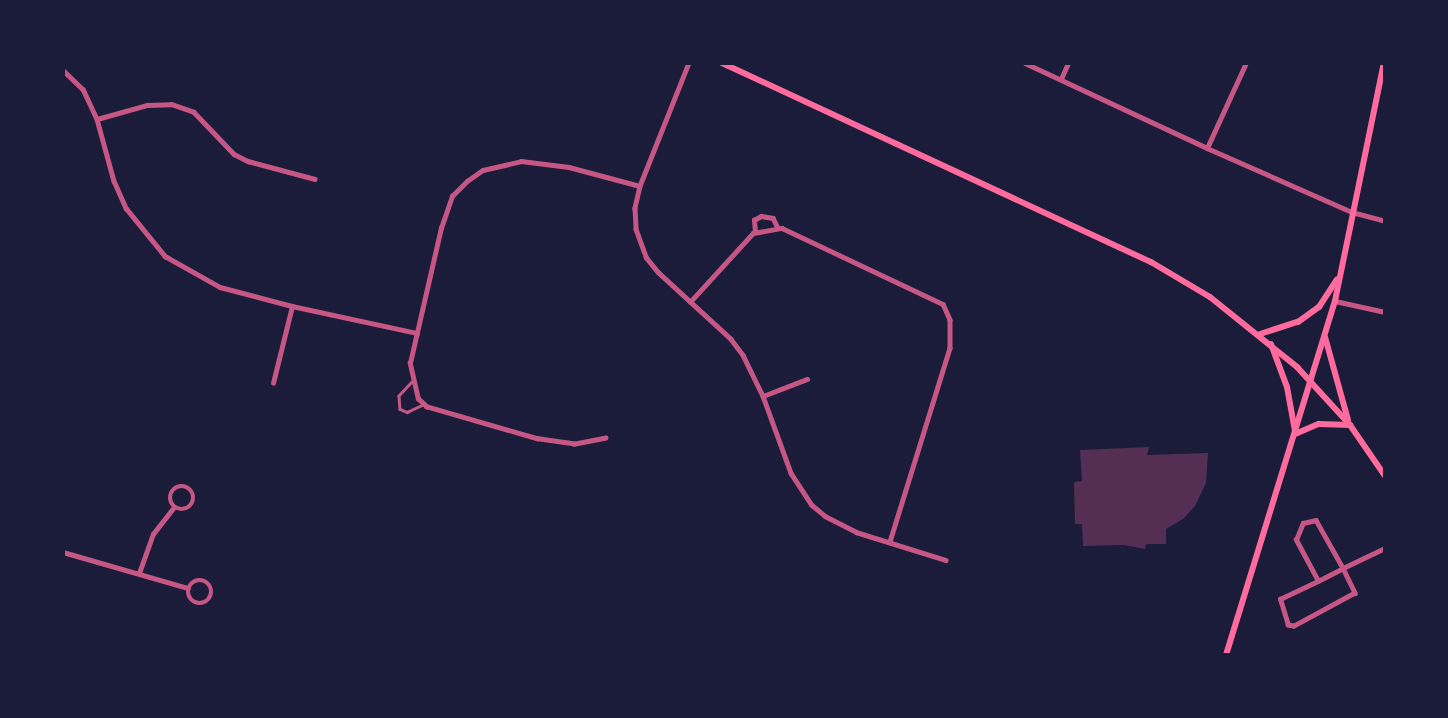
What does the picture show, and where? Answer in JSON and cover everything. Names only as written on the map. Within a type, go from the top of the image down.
[{"type":"main road","points":[[722,63],[1152,262],[1210,298],[1270,342],[1312,382],[1350,425],[1385,476]]},
{"type":"main road","points":[[1226,655],[1335,301],[1384,63]]},
{"type":"main road","points":[[1260,334],[1298,322],[1319,307],[1340,275]]},
{"type":"main road","points":[[1325,337],[1350,425]]},
{"type":"main road","points":[[1270,342],[1287,387],[1296,434]]},
{"type":"main road","points":[[1296,434],[1319,424],[1350,425]]},
{"type":"street","points":[[689,63],[640,186],[635,208],[639,242],[658,272],[732,339],[743,355],[762,396],[791,473],[812,505],[825,516],[856,532],[946,561]]},
{"type":"street","points":[[1025,63],[1352,212],[1385,220]]},
{"type":"street","points":[[1060,79],[1068,63]]},
{"type":"street","points":[[1207,148],[1246,63]]},
{"type":"street","points":[[63,70],[83,89],[97,119],[114,181],[126,208],[164,256],[220,287],[292,306],[417,333]]},
{"type":"street","points":[[97,119],[147,105],[171,104],[194,112],[234,154],[248,161],[315,179]]},
{"type":"street","points":[[606,438],[575,444],[538,439],[470,421],[424,404],[418,400],[410,363],[441,228],[452,196],[483,170],[521,161],[569,167],[640,186]]},
{"type":"street","points":[[755,232],[754,220],[761,216],[773,218],[778,228]]},
{"type":"street","points":[[690,302],[755,232],[778,228],[787,229],[943,304],[950,320],[950,348],[890,542]]},
{"type":"street","points":[[1335,301],[1385,312]]},
{"type":"street","points":[[273,383],[292,306]]},
{"type":"street","points":[[762,396],[807,379]]},
{"type":"street","points":[[182,485],[190,488],[194,495],[192,506],[185,510],[174,507],[170,496],[174,488],[182,485]]},
{"type":"street","points":[[139,573],[153,534],[174,507]]},
{"type":"street","points":[[1318,581],[1296,540],[1303,523],[1317,520],[1343,568],[1355,593],[1294,626],[1288,625],[1280,599],[1318,581],[1343,568],[1385,548]]},
{"type":"street","points":[[63,552],[188,588]]},
{"type":"street","points":[[201,579],[211,586],[212,595],[208,601],[196,604],[188,596],[188,588],[193,581],[201,579]]},
{"type":"lane","points":[[412,382],[399,396],[400,409],[407,412],[424,404]]},
{"type":"building","points":[[1149,447],[1147,455],[1208,453],[1206,483],[1195,506],[1183,519],[1166,529],[1166,544],[1146,544],[1145,549],[1124,545],[1083,546],[1082,524],[1075,524],[1074,482],[1082,481],[1080,450]]}]
